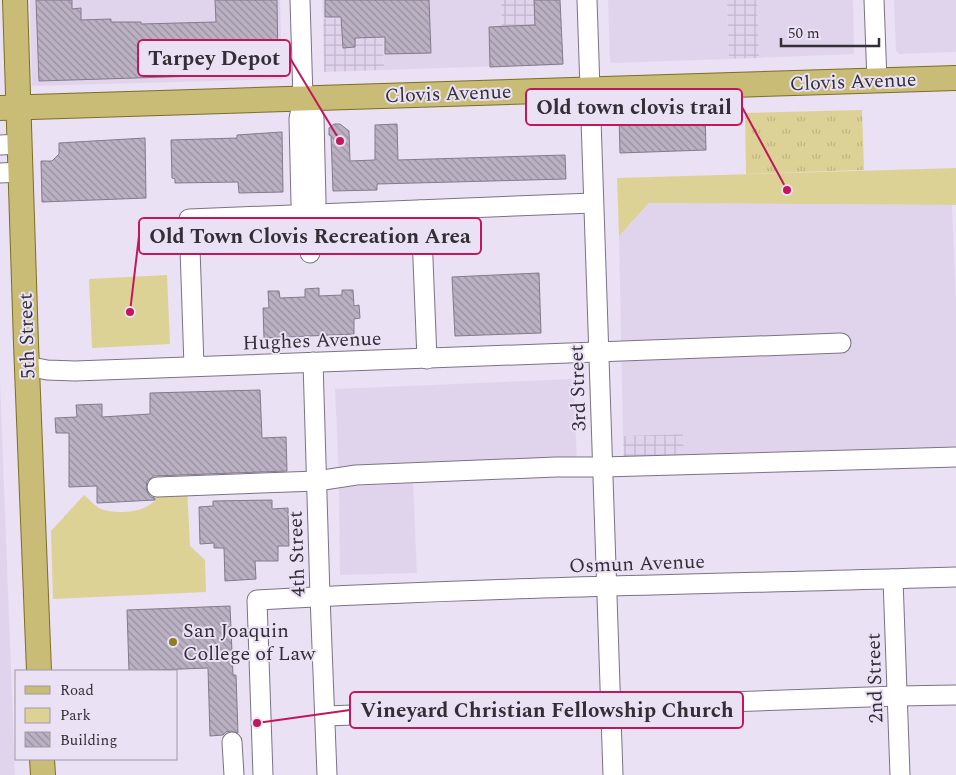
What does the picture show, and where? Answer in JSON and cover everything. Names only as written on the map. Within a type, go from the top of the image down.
[{"type":"main road","name":"5th Street","points":[[15,0],[10,145],[27,366],[39,670]]},
{"type":"main road","name":"Clovis Avenue","points":[[10,108],[956,78]]},
{"type":"main road","points":[[42,760],[43,775]]},
{"type":"street","points":[[300,0],[303,98],[314,118],[316,202],[309,215],[310,253]]},
{"type":"street","name":"3rd Street","points":[[587,0],[612,775]]},
{"type":"street","points":[[874,0],[877,81]]},
{"type":"street","points":[[194,366],[190,219],[593,203]]},
{"type":"street","points":[[422,210],[427,359]]},
{"type":"street","name":"Hughes Avenue","points":[[27,366],[61,371],[841,343]]},
{"type":"street","name":"4th Street","points":[[313,362],[327,775]]},
{"type":"street","points":[[157,487],[317,481],[366,475],[556,467],[956,457]]},
{"type":"street","name":"Osmun Avenue","points":[[264,775],[257,600],[607,586],[956,577]]},
{"type":"street","name":"2nd Street","points":[[893,579],[900,775]]},
{"type":"street","points":[[325,716],[956,695]]},
{"type":"street","points":[[232,742],[234,775]]},
{"type":"shaded area","points":[[30,0],[280,0],[282,79],[32,86]]},
{"type":"shaded area","points":[[322,0],[501,0],[503,66],[384,70],[382,17],[323,19]]},
{"type":"shaded area","points":[[501,0],[560,0],[563,65],[503,66]]},
{"type":"shaded area","points":[[608,0],[727,0],[729,59],[612,63],[610,62]]},
{"type":"shaded area","points":[[727,0],[757,0],[759,58],[729,59]]},
{"type":"shaded area","points":[[757,0],[853,0],[854,54],[759,58]]},
{"type":"shaded area","points":[[894,0],[956,0],[956,52],[899,54],[896,51]]},
{"type":"shaded area","points":[[382,17],[384,70],[324,72],[323,19]]},
{"type":"shaded area","points":[[649,203],[952,205],[956,302],[956,450],[684,463],[682,434],[623,436],[619,236]]},
{"type":"shaded area","points":[[574,379],[577,468],[339,478],[335,389]]},
{"type":"shaded area","points":[[0,381],[15,775],[0,775]]},
{"type":"shaded area","points":[[683,434],[684,463],[624,466],[623,436]]},
{"type":"shaded area","points":[[413,483],[417,573],[340,575],[339,487]]},
{"type":"green space","points":[[862,110],[864,170],[746,174],[745,113]]},
{"type":"green space","points":[[956,168],[956,205],[649,203],[619,236],[617,178]]},
{"type":"green space","points":[[167,275],[170,344],[92,348],[89,279]]},
{"type":"green space","points":[[187,486],[190,546],[205,560],[206,592],[53,599],[51,531],[84,495],[97,507],[104,510],[129,512],[146,507],[156,500],[157,487]]},
{"type":"building","points":[[36,0],[72,0],[72,9],[81,8],[81,20],[111,19],[111,22],[141,22],[141,24],[216,22],[215,0],[277,0],[278,66],[273,72],[231,75],[39,81]]},
{"type":"building","points":[[325,0],[429,0],[431,53],[385,54],[385,37],[355,38],[355,47],[343,48],[341,17],[325,17]]},
{"type":"building","points":[[534,0],[560,0],[563,64],[490,67],[489,27],[535,25]]},
{"type":"building","points":[[705,112],[706,150],[620,153],[619,115]]},
{"type":"building","points":[[334,124],[340,124],[349,131],[350,161],[375,160],[375,125],[397,124],[398,160],[565,155],[566,179],[377,184],[377,190],[333,191],[329,128]]},
{"type":"building","points":[[282,132],[283,192],[239,193],[238,182],[175,183],[175,179],[172,178],[171,140],[237,138],[237,135]]},
{"type":"building","points":[[145,138],[146,198],[42,202],[41,161],[52,161],[59,154],[59,143]]},
{"type":"building","points":[[539,273],[541,333],[455,336],[452,277]]},
{"type":"building","points":[[319,288],[319,296],[342,295],[342,290],[353,290],[354,306],[359,305],[360,318],[354,319],[354,334],[264,338],[263,308],[269,308],[268,291],[279,291],[280,298],[305,297],[305,289]]},
{"type":"building","points":[[260,390],[262,438],[286,437],[287,471],[154,476],[147,481],[146,488],[155,500],[97,503],[97,486],[69,487],[69,433],[56,433],[55,418],[77,417],[76,405],[102,404],[102,417],[150,414],[150,393]]},
{"type":"building","points":[[272,500],[272,509],[288,508],[289,546],[278,546],[278,561],[255,561],[256,579],[225,581],[224,548],[214,548],[214,543],[200,544],[199,507],[213,506],[213,501]]},
{"type":"building","points":[[230,606],[233,675],[236,675],[238,733],[231,731],[223,735],[210,736],[208,668],[129,670],[127,610]]},
{"type":"place","name":"Tarpey Depot","points":[[340,141]]},
{"type":"place","name":"Old town clovis trail","points":[[787,190]]},
{"type":"place","name":"Old Town Clovis Recreation Area","points":[[130,312]]},
{"type":"place","name":"San Joaquin College of Law","points":[[173,642]]},
{"type":"place","name":"Vineyard Christian Fellowship Church","points":[[257,723]]}]
